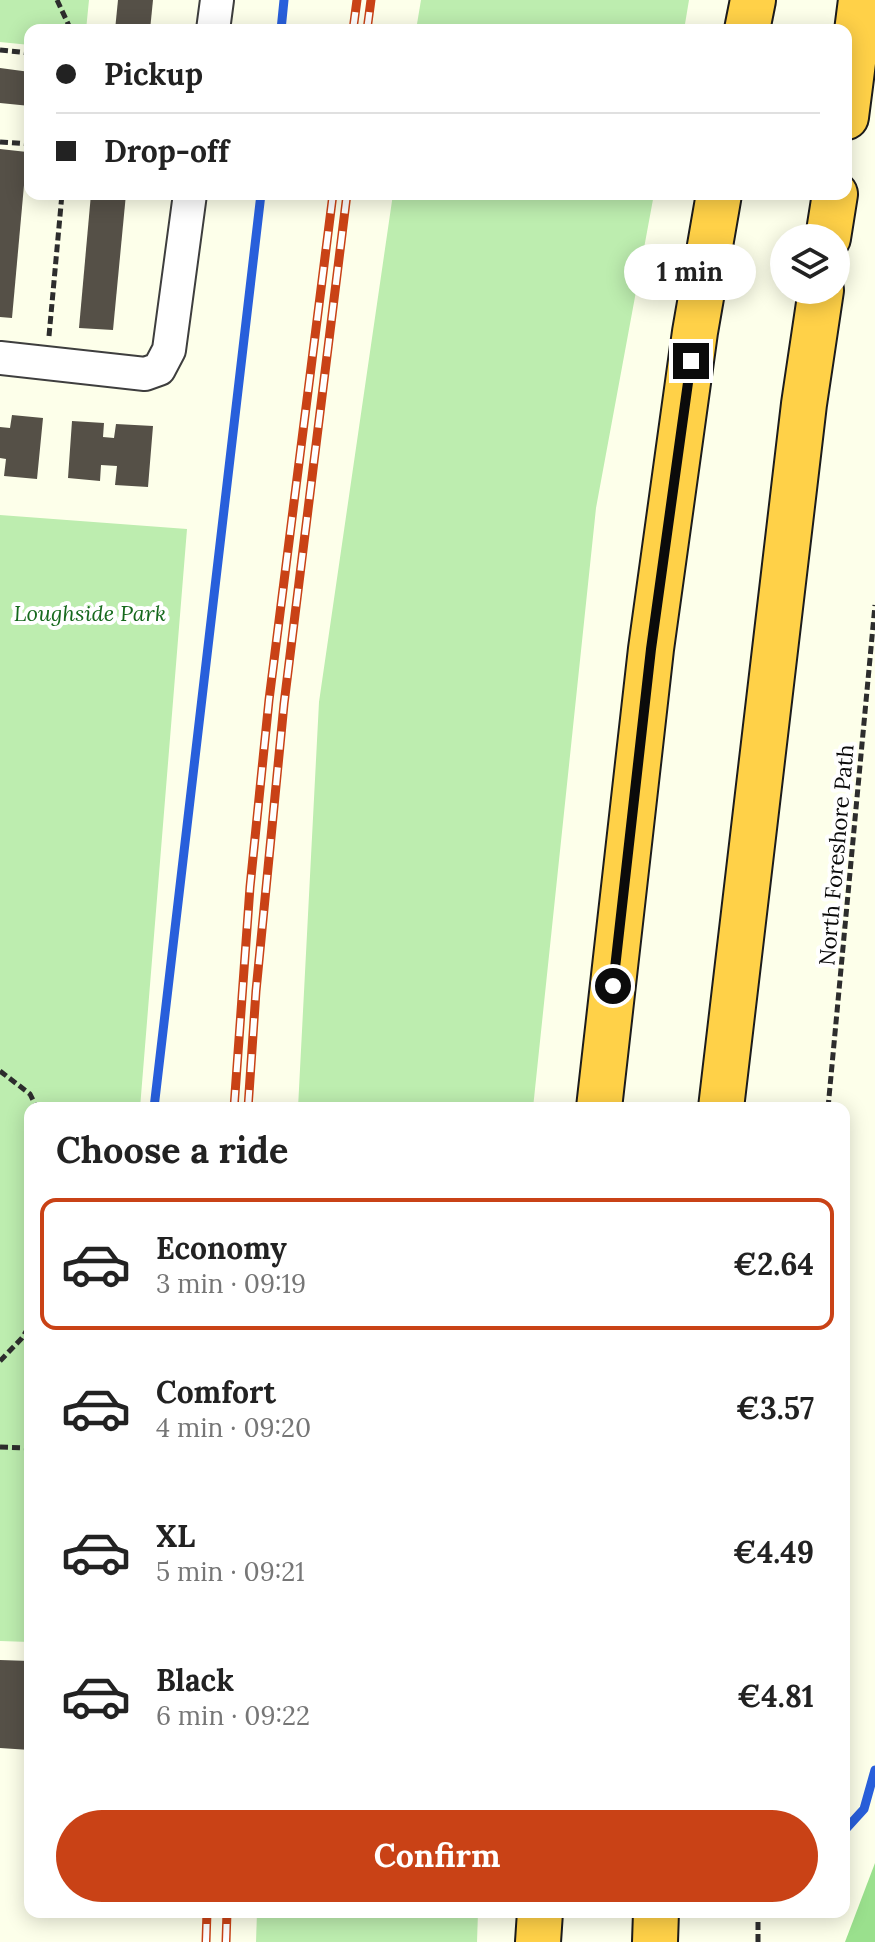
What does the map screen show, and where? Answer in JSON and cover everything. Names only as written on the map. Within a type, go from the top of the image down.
[{"type":"highway","points":[[748,24],[753,0]]},
{"type":"highway","points":[[852,82],[864,11]]},
{"type":"highway","points":[[600,1102],[651,649],[695,332],[718,200]]},
{"type":"highway","points":[[830,224],[834,200]]},
{"type":"highway","points":[[722,1102],[804,404],[819,304]]},
{"type":"highway","points":[[538,1942],[540,1918]]},
{"type":"highway","points":[[655,1942],[656,1918]]},
{"type":"street","points":[[214,24],[217,0]]},
{"type":"street","points":[[0,358],[145,374],[159,369],[169,350],[189,200]]},
{"type":"path","points":[[57,0],[68,24]]},
{"type":"path","points":[[0,50],[24,52]]},
{"type":"path","points":[[0,142],[24,144]]},
{"type":"path","points":[[47,363],[61,200]]},
{"type":"path","name":"North Foreshore Path","points":[[829,1102],[875,605]]},
{"type":"path","points":[[0,1071],[30,1094],[34,1102]]},
{"type":"path","points":[[0,1361],[24,1335]]},
{"type":"path","points":[[0,1447],[24,1448]]},
{"type":"path","points":[[758,1918],[758,1942]]},
{"type":"green space","points":[[0,0],[89,0],[87,24],[24,24],[24,44],[0,42]]},
{"type":"green space","points":[[421,0],[689,0],[685,24],[417,24]]},
{"type":"green space","points":[[392,200],[653,200],[596,508],[534,1102],[298,1102],[319,702]]},
{"type":"green space","name":"Loughside Park","points":[[0,515],[187,529],[140,1102],[24,1102],[24,1642],[0,1641]]},
{"type":"green space","points":[[875,1863],[875,1942],[845,1942]]},
{"type":"green space","points":[[257,1918],[478,1918],[477,1942],[256,1942]]},
{"type":"building","points":[[118,0],[153,0],[151,24],[116,24]]},
{"type":"building","points":[[0,68],[24,71],[24,105],[0,103]]},
{"type":"building","points":[[0,149],[24,152],[24,185],[12,318],[0,317]]},
{"type":"building","points":[[90,200],[125,200],[113,330],[79,328]]},
{"type":"building","points":[[12,415],[43,418],[37,479],[4,476],[6,459],[0,458],[0,427],[10,428]]},
{"type":"building","points":[[72,421],[104,423],[103,437],[114,438],[116,424],[153,426],[148,487],[115,485],[117,466],[101,465],[100,481],[68,478]]},
{"type":"building","points":[[0,1660],[24,1661],[24,1750],[0,1748]]},
{"type":"waterway","points":[[282,24],[284,0]]},
{"type":"waterway","points":[[155,1102],[260,200]]},
{"type":"waterway","points":[[850,1824],[864,1809],[875,1770]]},
{"type":"railway","points":[[354,24],[357,0]]},
{"type":"railway","points":[[368,24],[371,0]]},
{"type":"railway","points":[[234,1102],[250,887],[269,700],[332,200]]},
{"type":"railway","points":[[248,1102],[284,704],[346,200]]},
{"type":"railway","points":[[206,1942],[207,1918]]},
{"type":"railway","points":[[226,1942],[227,1918]]},
{"type":"route","points":[[613,986],[651,649],[691,361]]}]
